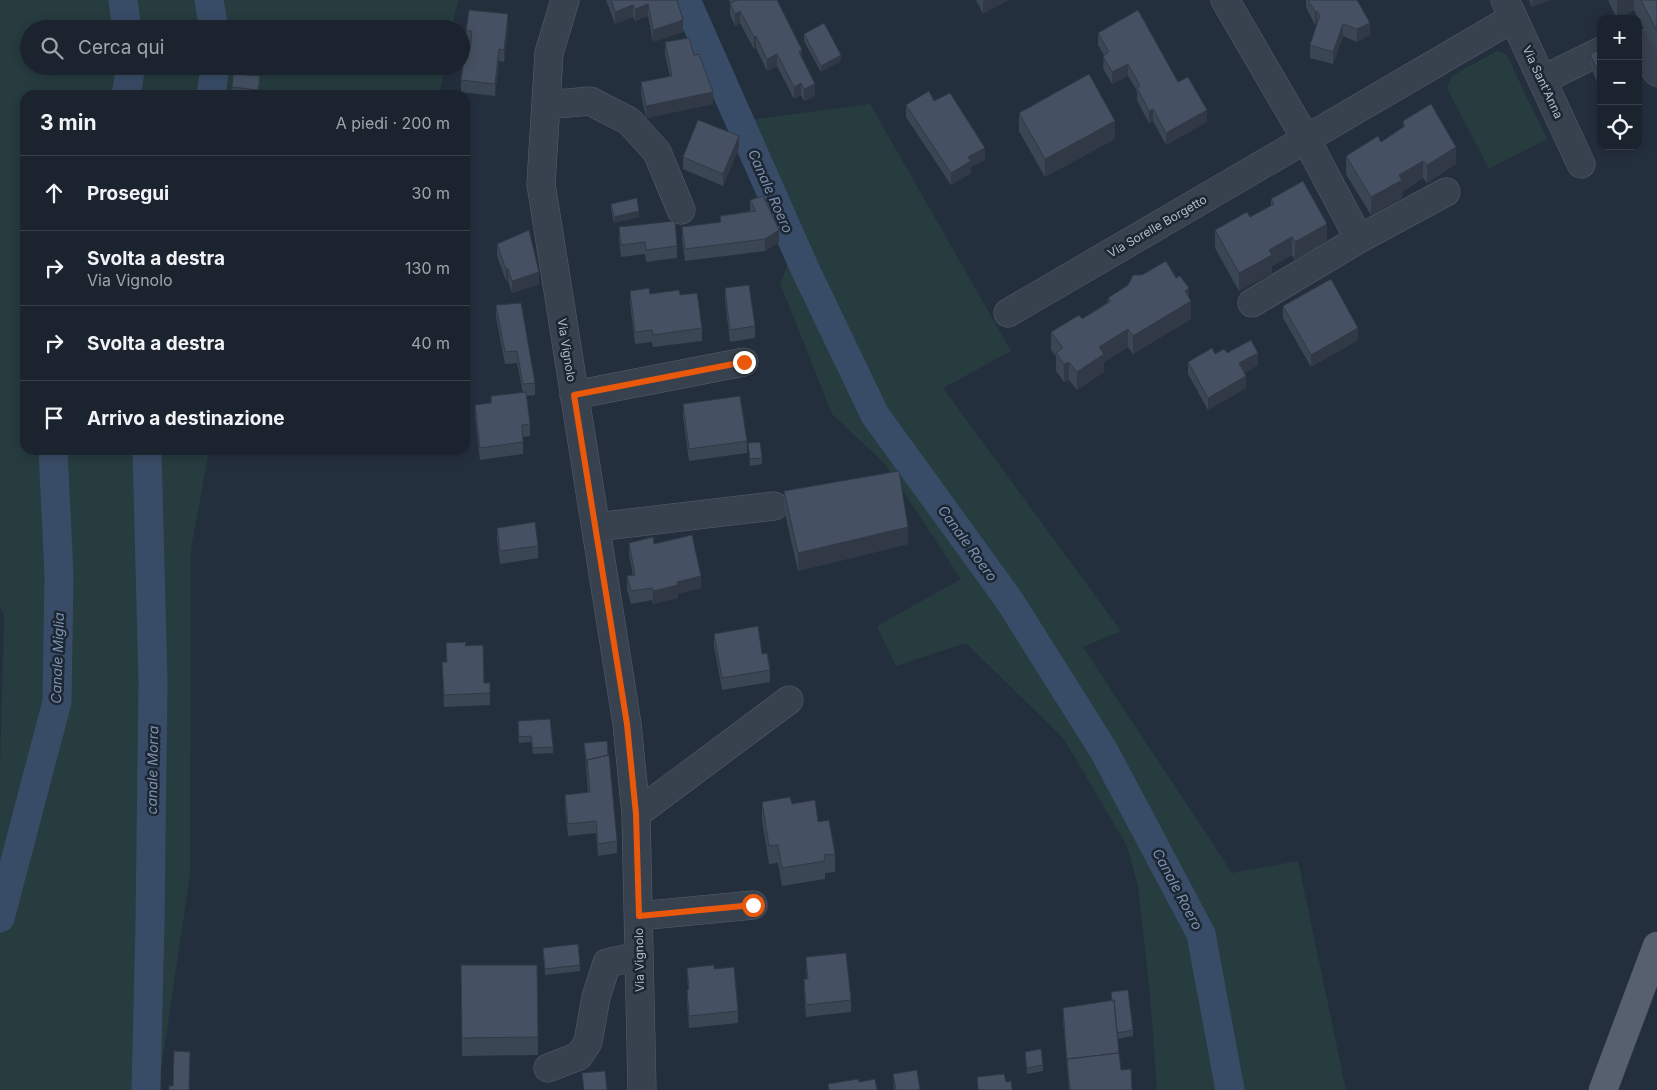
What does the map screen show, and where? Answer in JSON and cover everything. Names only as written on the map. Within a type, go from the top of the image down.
[{"type":"main road","points":[[1603,1090],[1657,946]]},
{"type":"street","name":"Via Vignolo","points":[[565,0],[549,53],[541,184],[627,724],[636,814],[642,1090]]},
{"type":"street","points":[[1225,0],[1306,139],[1359,239]]},
{"type":"street","name":"Via Sorelle Borgetto","points":[[1008,313],[1306,139],[1509,9]]},
{"type":"street","name":"Via Sant'Anna","points":[[1509,9],[1582,164]]},
{"type":"street","points":[[1642,49],[1657,72]]},
{"type":"street","points":[[1542,80],[1597,53]]},
{"type":"street","points":[[546,105],[590,101],[629,121],[658,152],[681,210]]},
{"type":"street","points":[[1252,303],[1359,239],[1446,192]]},
{"type":"street","points":[[574,395],[744,362]]},
{"type":"street","points":[[596,527],[774,506]]},
{"type":"street","points":[[636,814],[789,700]]},
{"type":"street","points":[[639,916],[753,905]]},
{"type":"street","points":[[548,1068],[579,1056],[588,1042],[596,997],[607,963],[639,956]]},
{"type":"green space","points":[[0,0],[458,0],[454,20],[20,20],[20,75],[443,75],[440,90],[20,90],[20,455],[208,455],[191,549],[190,875],[158,1090],[0,1090],[0,771],[4,615],[0,607]]},
{"type":"green space","points":[[1497,51],[1506,54],[1547,139],[1489,169],[1447,88],[1452,76]]},
{"type":"green space","points":[[870,104],[1011,351],[943,388],[1121,631],[1083,647],[1232,873],[1298,861],[1346,1090],[1157,1090],[1150,994],[1138,886],[1127,846],[1064,739],[966,643],[896,666],[877,626],[961,579],[885,464],[832,414],[780,283],[801,234],[741,121]]},
{"type":"building","points":[[611,0],[677,0],[683,20],[653,30],[648,4],[635,9],[633,5],[615,12]]},
{"type":"building","points":[[738,0],[777,0],[802,50],[799,52],[815,84],[804,89],[801,83],[794,87],[777,54],[767,59],[756,36],[754,37],[740,11],[735,14],[730,3]]},
{"type":"building","points":[[1308,0],[1357,0],[1370,23],[1357,29],[1343,24],[1333,52],[1310,45],[1320,15],[1317,11],[1315,12]]},
{"type":"building","points":[[1641,0],[1657,0],[1657,31]]},
{"type":"building","points":[[469,10],[508,14],[504,50],[499,49],[495,84],[461,80],[462,75],[470,75],[472,31],[470,31],[470,20],[468,20]]},
{"type":"building","points":[[1138,10],[1178,82],[1188,77],[1207,110],[1166,133],[1153,109],[1149,111],[1137,88],[1140,86],[1128,64],[1112,72],[1103,56],[1109,52],[1098,33]]},
{"type":"building","points":[[824,23],[841,55],[821,66],[804,34]]},
{"type":"building","points":[[689,38],[694,55],[699,54],[713,92],[646,106],[641,82],[672,76],[665,42]]},
{"type":"building","points":[[1597,51],[1597,69],[1590,54]]},
{"type":"building","points":[[1089,74],[1115,121],[1045,159],[1019,113]]},
{"type":"building","points":[[233,75],[260,76],[258,90],[232,87]]},
{"type":"building","points":[[929,91],[934,101],[950,93],[985,148],[968,157],[971,161],[951,173],[906,105]]},
{"type":"building","points":[[1431,104],[1456,147],[1427,165],[1423,161],[1399,175],[1402,180],[1371,197],[1346,156],[1378,136],[1381,142],[1405,126],[1403,121]]},
{"type":"building","points":[[698,120],[739,136],[723,174],[683,157]]},
{"type":"building","points":[[1303,181],[1327,224],[1295,242],[1292,237],[1269,250],[1272,255],[1239,273],[1215,230],[1247,212],[1250,217],[1274,204],[1271,199]]},
{"type":"building","points":[[763,196],[779,230],[765,239],[685,249],[682,227],[721,222],[720,216],[756,211],[750,200]]},
{"type":"building","points":[[637,198],[639,211],[614,217],[611,204]]},
{"type":"building","points":[[675,221],[677,246],[646,250],[645,242],[621,245],[619,227]]},
{"type":"building","points":[[529,230],[539,272],[512,281],[497,244]]},
{"type":"building","points":[[1166,261],[1176,278],[1180,276],[1189,288],[1185,291],[1191,301],[1133,336],[1128,329],[1099,347],[1104,354],[1077,372],[1069,362],[1064,364],[1056,353],[1063,348],[1051,332],[1079,315],[1082,319],[1111,301],[1108,298],[1128,285],[1133,275],[1142,275]]},
{"type":"building","points":[[1331,279],[1358,328],[1311,355],[1283,306]]},
{"type":"building","points":[[749,285],[755,326],[730,330],[725,288]]},
{"type":"building","points":[[649,288],[650,294],[679,290],[680,295],[697,293],[702,328],[653,335],[652,330],[635,332],[630,291]]},
{"type":"building","points":[[521,303],[535,383],[523,384],[517,351],[505,352],[496,305]]},
{"type":"building","points":[[1251,340],[1258,353],[1239,363],[1246,376],[1208,398],[1188,362],[1212,348],[1215,354],[1224,349],[1227,353]]},
{"type":"building","points":[[526,392],[530,424],[522,425],[523,442],[480,448],[475,405],[491,403],[491,396]]},
{"type":"building","points":[[740,396],[747,441],[689,449],[683,404]]},
{"type":"building","points":[[760,442],[762,458],[750,459],[748,443]]},
{"type":"building","points":[[899,471],[908,527],[798,553],[784,491]]},
{"type":"building","points":[[535,522],[538,546],[500,551],[497,528]]},
{"type":"building","points":[[692,535],[701,576],[677,582],[678,585],[653,591],[652,588],[631,591],[627,576],[635,575],[629,543],[653,537],[654,544]]},
{"type":"building","points":[[758,626],[762,654],[767,653],[770,670],[722,678],[714,634]]},
{"type":"building","points":[[466,642],[465,646],[483,645],[484,683],[490,683],[490,693],[444,695],[442,662],[447,662],[446,643]]},
{"type":"building","points":[[550,719],[553,747],[533,748],[531,736],[519,737],[518,721]]},
{"type":"building","points":[[607,741],[608,755],[587,760],[587,766],[584,743]]},
{"type":"building","points":[[609,755],[617,841],[598,844],[596,821],[568,824],[565,795],[590,792],[587,760]]},
{"type":"building","points":[[790,797],[792,804],[815,800],[818,822],[829,820],[835,854],[824,855],[825,861],[782,868],[778,845],[769,846],[762,802]]},
{"type":"building","points":[[578,944],[580,965],[545,969],[543,948]]},
{"type":"building","points":[[846,953],[851,1000],[806,1005],[804,979],[808,979],[806,957]]},
{"type":"building","points":[[461,965],[537,965],[538,1037],[462,1038]]},
{"type":"building","points":[[714,965],[714,969],[734,967],[738,1011],[689,1016],[687,968]]},
{"type":"building","points":[[1128,990],[1133,1030],[1117,1033],[1114,1000],[1112,1001],[1111,992]]},
{"type":"building","points":[[1114,1000],[1119,1053],[1067,1059],[1067,1064],[1063,1008]]},
{"type":"building","points":[[1041,1049],[1043,1065],[1027,1068],[1025,1052]]},
{"type":"building","points":[[174,1051],[190,1052],[189,1090],[169,1090],[169,1086],[173,1086]]},
{"type":"building","points":[[1119,1053],[1121,1070],[1131,1069],[1132,1090],[1070,1090],[1067,1059]]},
{"type":"building","points":[[917,1070],[920,1090],[896,1090],[893,1074]]},
{"type":"building","points":[[605,1071],[607,1090],[584,1090],[582,1073]]},
{"type":"building","points":[[1004,1074],[1006,1082],[1011,1081],[1012,1090],[978,1090],[977,1077]]},
{"type":"building","points":[[858,1079],[859,1082],[875,1079],[877,1090],[829,1090],[828,1084]]},
{"type":"waterway","name":"Canale Miglia","points":[[123,0],[126,20]]},
{"type":"waterway","name":"canale Morra","points":[[209,0],[212,20]]},
{"type":"waterway","name":"Canale Roero","points":[[686,0],[805,269],[875,415],[1009,600],[1104,751],[1201,934],[1230,1090]]},
{"type":"waterway","name":"Canale Miglia","points":[[127,90],[129,75]]},
{"type":"waterway","name":"canale Morra","points":[[212,90],[214,75]]},
{"type":"waterway","name":"Canale Miglia","points":[[0,918],[57,702],[59,575],[53,455]]},
{"type":"waterway","name":"canale Morra","points":[[146,1090],[153,682],[147,455]]},
{"type":"route","points":[[744,362],[574,395],[627,724],[636,814],[639,916],[753,905]]}]
